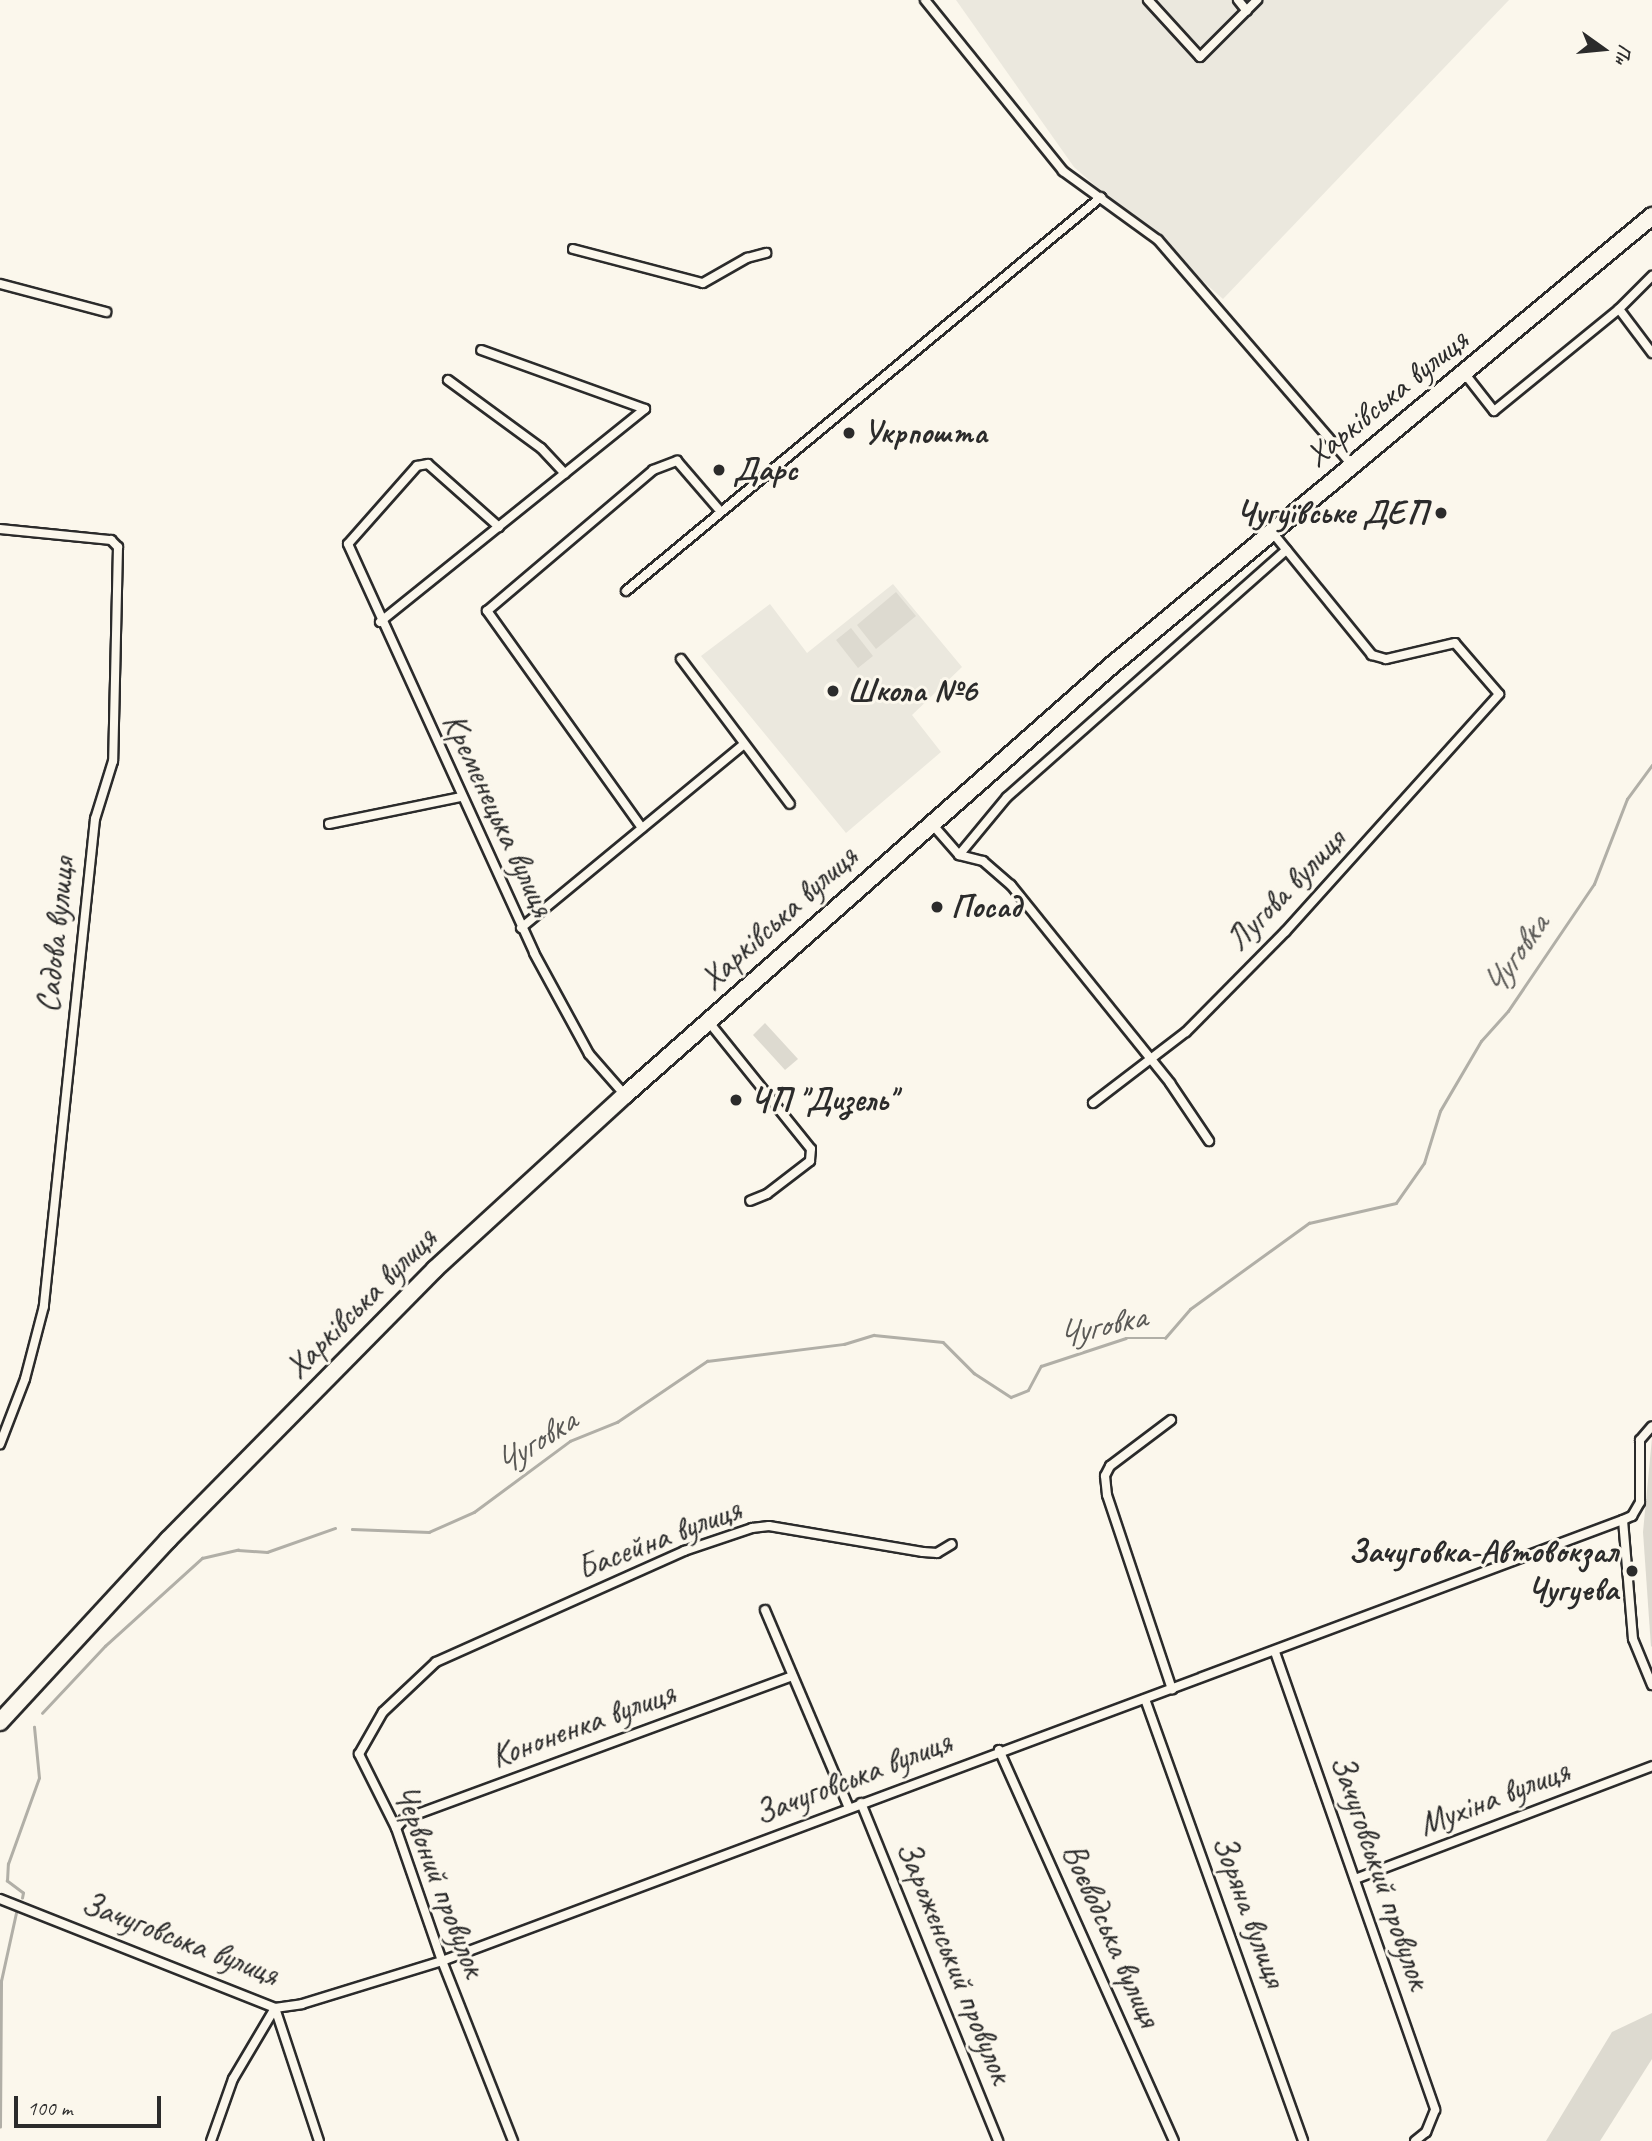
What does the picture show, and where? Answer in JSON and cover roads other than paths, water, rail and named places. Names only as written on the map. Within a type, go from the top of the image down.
[{"type":"highway","name":"Харківська вулиця","points":[[0,1722],[168,1540],[435,1269],[625,1095],[930,821],[1652,216]]},
{"type":"street","points":[[925,0],[1063,171],[1158,240],[1352,465]]},
{"type":"street","points":[[1148,0],[1200,57],[1257,0]]},
{"type":"street","points":[[1238,0],[1247,11]]},
{"type":"street","points":[[626,591],[1101,197]]},
{"type":"street","points":[[573,249],[703,283],[747,258],[766,253]]},
{"type":"street","points":[[1465,374],[1494,411],[1619,309],[1652,276]]},
{"type":"street","points":[[0,284],[106,312]]},
{"type":"street","points":[[1619,309],[1652,353]]},
{"type":"street","points":[[380,622],[645,409],[481,350]]},
{"type":"street","points":[[448,380],[541,448],[565,474]]},
{"type":"street","points":[[642,828],[487,611],[653,470],[677,461],[720,512]]},
{"type":"street","name":"Кременецька вулиця","points":[[499,527],[428,464],[418,466],[348,544],[380,622],[521,928],[589,1054],[625,1095]]},
{"type":"street","name":"Садова вулиця","points":[[0,529],[111,540],[118,547],[113,761],[95,819],[44,1306],[25,1379],[0,1444]]},
{"type":"street","points":[[959,855],[1007,797],[1286,550],[1272,532]]},
{"type":"street","name":"Лугова вулиця","points":[[1093,1103],[1186,1032],[1285,932],[1499,694],[1455,643],[1386,659],[1373,655],[1286,550]]},
{"type":"street","points":[[681,659],[790,804]]},
{"type":"street","points":[[521,928],[744,744]]},
{"type":"street","points":[[330,824],[460,797]]},
{"type":"street","points":[[930,821],[959,855],[998,870],[1068,952],[1209,1141]]},
{"type":"street","points":[[708,1021],[811,1149],[810,1161],[767,1194],[750,1201]]},
{"type":"street","points":[[1171,1420],[1110,1466],[1105,1476],[1107,1495],[1172,1689]]},
{"type":"street","points":[[1652,1426],[1640,1440],[1640,1502],[1632,1516],[1623,1520],[1633,1639],[1652,1685]]},
{"type":"street","name":"Зачуговська вулиця","points":[[0,1899],[275,2008],[302,2004],[442,1961],[999,1750],[1145,1699],[1623,1520]]},
{"type":"street","name":"Басейна вулиця","points":[[436,1662],[684,1551],[752,1528],[769,1526],[923,1552],[937,1553],[952,1544]]},
{"type":"street","points":[[765,1609],[849,1808]]},
{"type":"street","name":"Зачуговський провулок","points":[[1275,1651],[1435,2110],[1426,2132],[1415,2141]]},
{"type":"street","name":"Червоний провулок","points":[[436,1662],[383,1712],[359,1754],[396,1828],[442,1961],[513,2141]]},
{"type":"street","name":"Кононенка вулиця","points":[[396,1828],[404,1819],[792,1676]]},
{"type":"street","name":"Зоряна вулиця","points":[[1145,1699],[1303,2141]]},
{"type":"street","name":"Воєводська вулиця","points":[[999,1750],[1174,2141]]},
{"type":"street","name":"Мухіна вулиця","points":[[1355,1880],[1652,1766]]},
{"type":"street","name":"Зароженський провулок","points":[[861,1802],[998,2141]]},
{"type":"street","points":[[211,2141],[233,2079],[275,2008]]},
{"type":"street","points":[[275,2008],[319,2141]]},
{"type":"waterway","name":"Чуговка","points":[[352,1529],[429,1532],[474,1512],[570,1441],[617,1422],[707,1361],[844,1344],[874,1335],[943,1342],[974,1373],[1011,1397],[1028,1390],[1041,1366],[1126,1338],[1165,1338],[1190,1309],[1309,1223],[1396,1203],[1424,1163],[1440,1111],[1481,1041],[1508,1011],[1594,884],[1627,799],[1652,765]]},
{"type":"waterway","name":"Чуговка","points":[[42,1713],[105,1646],[202,1558],[238,1550],[267,1552],[335,1528]]},
{"type":"waterway","name":"Чуговка","points":[[22,1898],[23,1893],[7,1881],[8,1864],[39,1778],[34,1727]]},
{"type":"waterway","name":"Чуговка","points":[[0,2127],[1,1981],[16,1913]]},
{"type":"place","name":"Укрпошта","points":[[849,433]]},
{"type":"place","name":"Дарс","points":[[719,470]]},
{"type":"place","name":"Чугуївське ДЕП","points":[[1441,513]]},
{"type":"place","name":"Школа №6","points":[[833,691]]},
{"type":"place","name":"Посад","points":[[937,907]]},
{"type":"place","name":"ЧП \"Дизель\"","points":[[736,1100]]},
{"type":"place","name":"Зачуговка-Автовокзал Чугуева","points":[[1632,1571]]}]
